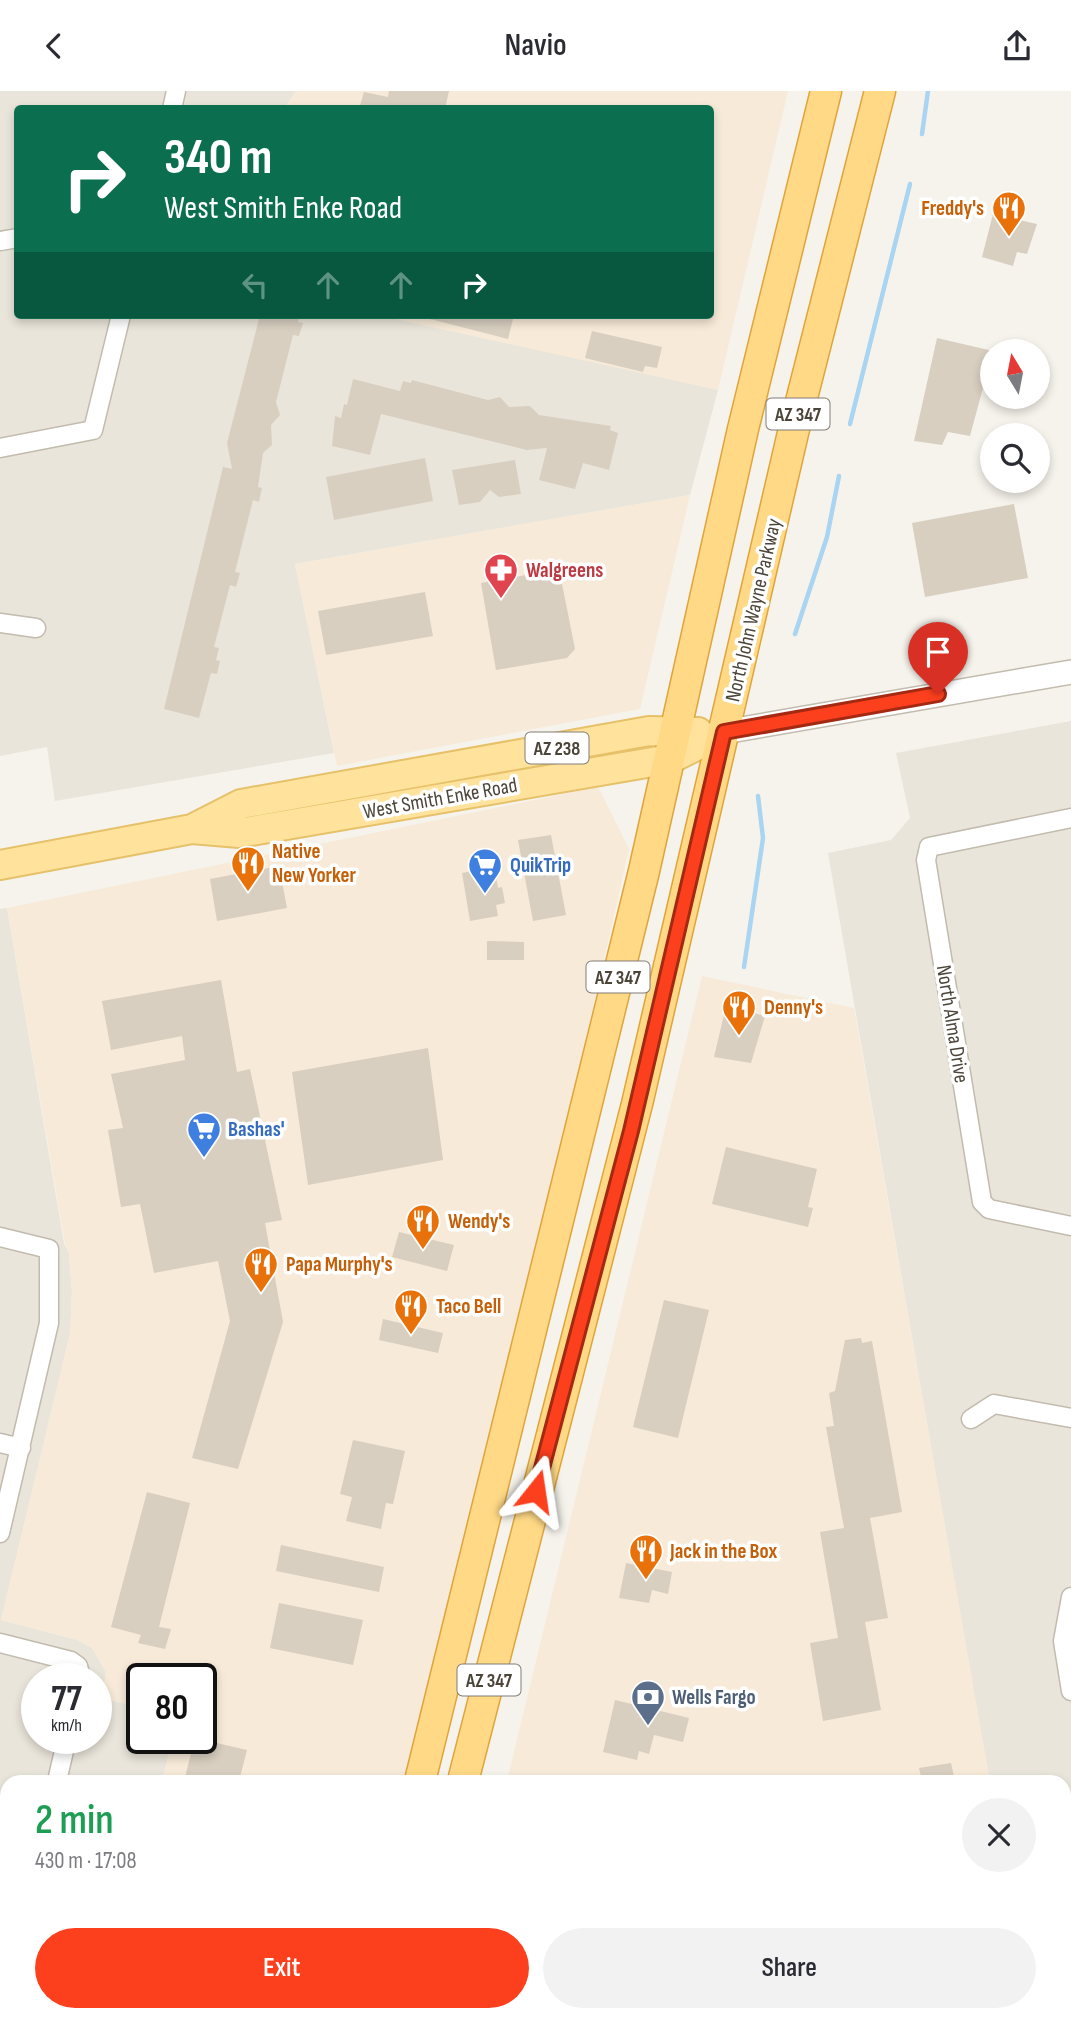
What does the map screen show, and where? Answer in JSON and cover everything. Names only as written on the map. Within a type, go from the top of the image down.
[{"type":"highway","name":"AZ 347","points":[[421,1775],[673,746],[743,429],[826,91]]},
{"type":"highway","name":"North John Wayne Parkway","points":[[464,1775],[634,1117],[793,433],[880,91]]},
{"type":"highway","points":[[513,1406],[528,1412],[533,1422],[530,1513]]},
{"type":"main road","name":"West Smith Enke Road","points":[[192,829],[241,804],[649,731],[673,746]]},
{"type":"main road","name":"West Smith Enke Road","points":[[0,865],[192,829],[239,833],[326,818],[673,746],[724,732]]},
{"type":"main road","points":[[326,818],[332,805],[339,800],[422,784],[439,768]]},
{"type":"street","points":[[0,448],[93,431],[120,319]]},
{"type":"street","points":[[0,623],[36,628]]},
{"type":"street","name":"West Smith Enke Road","points":[[724,732],[1071,672]]},
{"type":"street","name":"North Alma Drive","points":[[1071,818],[929,846],[926,860],[982,1202],[989,1209],[1071,1226]]},
{"type":"street","points":[[0,1237],[49,1249],[49,1324],[0,1533]]},
{"type":"street","points":[[971,1419],[994,1404],[1071,1418]]},
{"type":"street","points":[[0,1443],[22,1448]]},
{"type":"street","points":[[1071,1597],[1063,1641],[1071,1691]]},
{"type":"street","points":[[0,1643],[74,1663]]},
{"type":"street","points":[[58,1775],[63,1754]]},
{"type":"shaded area","points":[[0,91],[296,91],[287,105],[14,105],[14,319],[423,319],[718,390],[690,495],[295,564],[334,753],[55,801],[47,747],[0,756]]},
{"type":"shaded area","points":[[296,91],[788,91],[718,390],[395,319],[714,319],[714,105],[287,105]]},
{"type":"shaded area","points":[[690,495],[640,709],[337,766],[295,564]]},
{"type":"shaded area","points":[[1071,721],[1071,1775],[988,1775],[828,853],[891,840],[910,818],[896,753]]},
{"type":"shaded area","points":[[598,787],[629,849],[419,1775],[164,1775],[169,1754],[217,1754],[217,1663],[126,1663],[126,1704],[112,1700],[112,1663],[101,1663],[92,1648],[78,1640],[1,1620],[70,1334],[72,1292],[69,1253],[65,1243],[7,908]]},
{"type":"shaded area","points":[[7,908],[64,1243],[69,1253],[72,1292],[70,1334],[1,1620],[78,1640],[92,1648],[101,1663],[21,1663],[21,1754],[112,1754],[112,1700],[126,1704],[126,1754],[169,1754],[164,1775],[0,1775],[0,909]]},
{"type":"shaded area","points":[[702,976],[854,1008],[989,1775],[508,1775]]},
{"type":"building","points":[[389,91],[449,91],[446,105],[360,105],[364,92],[388,97]]},
{"type":"building","name":"Freddy's","points":[[993,214],[1037,224],[1027,254],[1017,252],[1013,266],[982,257]]},
{"type":"building","points":[[259,319],[299,319],[298,322],[303,323],[299,336],[293,335],[276,402],[280,415],[271,425],[272,445],[263,453],[258,487],[262,488],[259,502],[253,500],[235,572],[240,573],[236,587],[230,585],[214,647],[219,648],[217,674],[211,673],[199,718],[164,709],[223,467],[232,469],[227,443]]},
{"type":"building","points":[[430,319],[513,319],[508,339]]},
{"type":"building","points":[[592,331],[662,347],[657,368],[645,366],[643,372],[585,358]]},
{"type":"building","points":[[937,338],[980,348],[980,399],[970,436],[948,432],[942,445],[914,441]]},
{"type":"building","points":[[353,379],[400,391],[403,381],[411,383],[412,380],[488,400],[500,397],[509,407],[530,406],[539,415],[611,426],[610,430],[618,433],[609,470],[583,463],[575,489],[539,480],[547,448],[527,450],[381,414],[370,455],[332,446],[335,416],[341,418]]},
{"type":"building","points":[[425,458],[433,501],[334,520],[326,477]]},
{"type":"building","points":[[515,460],[521,494],[499,497],[490,490],[480,502],[459,505],[452,470]]},
{"type":"building","points":[[1014,504],[1028,578],[925,597],[912,523]]},
{"type":"building","name":"Walgreens","points":[[559,569],[575,649],[567,658],[496,670],[481,583]]},
{"type":"building","points":[[425,592],[433,636],[326,655],[318,611]]},
{"type":"building","points":[[551,835],[566,915],[533,921],[518,840]]},
{"type":"building","name":"Native New Yorker","points":[[279,866],[287,908],[217,921],[210,879]]},
{"type":"building","name":"QuikTrip","points":[[494,867],[498,888],[502,887],[505,903],[496,905],[498,916],[470,921],[462,873]]},
{"type":"building","points":[[487,941],[524,942],[524,960],[487,960]]},
{"type":"building","points":[[221,980],[237,1072],[250,1069],[282,1220],[265,1223],[283,1322],[238,1469],[192,1458],[230,1321],[218,1261],[154,1273],[140,1204],[121,1207],[108,1130],[123,1128],[111,1074],[185,1060],[182,1036],[111,1050],[102,1001]]},
{"type":"building","name":"Denny's","points":[[726,1006],[765,1016],[751,1063],[714,1057]]},
{"type":"building","points":[[428,1048],[443,1160],[308,1185],[292,1072]]},
{"type":"building","points":[[726,1147],[817,1169],[808,1207],[813,1208],[808,1227],[712,1204]]},
{"type":"building","name":"Wendy's","points":[[399,1232],[454,1245],[447,1271],[392,1257]]},
{"type":"building","points":[[664,1300],[709,1310],[678,1438],[633,1427]]},
{"type":"building","name":"Taco Bell","points":[[383,1319],[443,1333],[438,1353],[379,1340]]},
{"type":"building","points":[[861,1338],[862,1343],[872,1341],[902,1512],[870,1518],[888,1618],[865,1622],[881,1710],[823,1721],[810,1643],[838,1638],[820,1532],[844,1528],[826,1427],[834,1426],[829,1393],[835,1391],[845,1340]]},
{"type":"building","points":[[353,1440],[405,1451],[393,1504],[386,1503],[381,1529],[346,1521],[352,1497],[340,1494]]},
{"type":"building","points":[[147,1492],[190,1503],[159,1627],[171,1629],[165,1649],[138,1643],[141,1635],[111,1627]]},
{"type":"building","points":[[281,1545],[384,1567],[379,1592],[276,1571]]},
{"type":"building","name":"Jack in the Box","points":[[626,1563],[672,1572],[668,1594],[652,1590],[649,1603],[619,1598]]},
{"type":"building","points":[[279,1603],[363,1620],[353,1665],[270,1648]]},
{"type":"building","name":"Wells Fargo","points":[[615,1700],[689,1718],[683,1742],[654,1735],[649,1754],[639,1751],[637,1760],[603,1752]]},
{"type":"building","points":[[217,1743],[247,1750],[241,1775],[186,1775],[191,1754],[217,1754]]},
{"type":"building","points":[[951,1763],[954,1775],[921,1775],[919,1768]]},
{"type":"waterway","points":[[922,134],[928,91]]},
{"type":"waterway","points":[[850,424],[910,184]]},
{"type":"waterway","points":[[795,634],[827,537],[839,476]]},
{"type":"waterway","points":[[744,967],[763,838],[758,796]]},
{"type":"place","name":"Freddy's","points":[[1009,238]]},
{"type":"place","name":"Walgreens","points":[[501,600]]},
{"type":"place","name":"Native New Yorker","points":[[248,893]]},
{"type":"place","name":"QuikTrip","points":[[485,895]]},
{"type":"place","name":"Denny's","points":[[739,1037]]},
{"type":"place","name":"Bashas'","points":[[204,1159]]},
{"type":"place","name":"Wendy's","points":[[423,1251]]},
{"type":"place","name":"Papa Murphy's","points":[[261,1294]]},
{"type":"place","name":"Taco Bell","points":[[411,1336]]},
{"type":"place","name":"Jack in the Box","points":[[646,1581]]},
{"type":"place","name":"Wells Fargo","points":[[648,1727]]},
{"type":"route","points":[[536,1491],[631,1131],[724,732],[938,694]]}]
